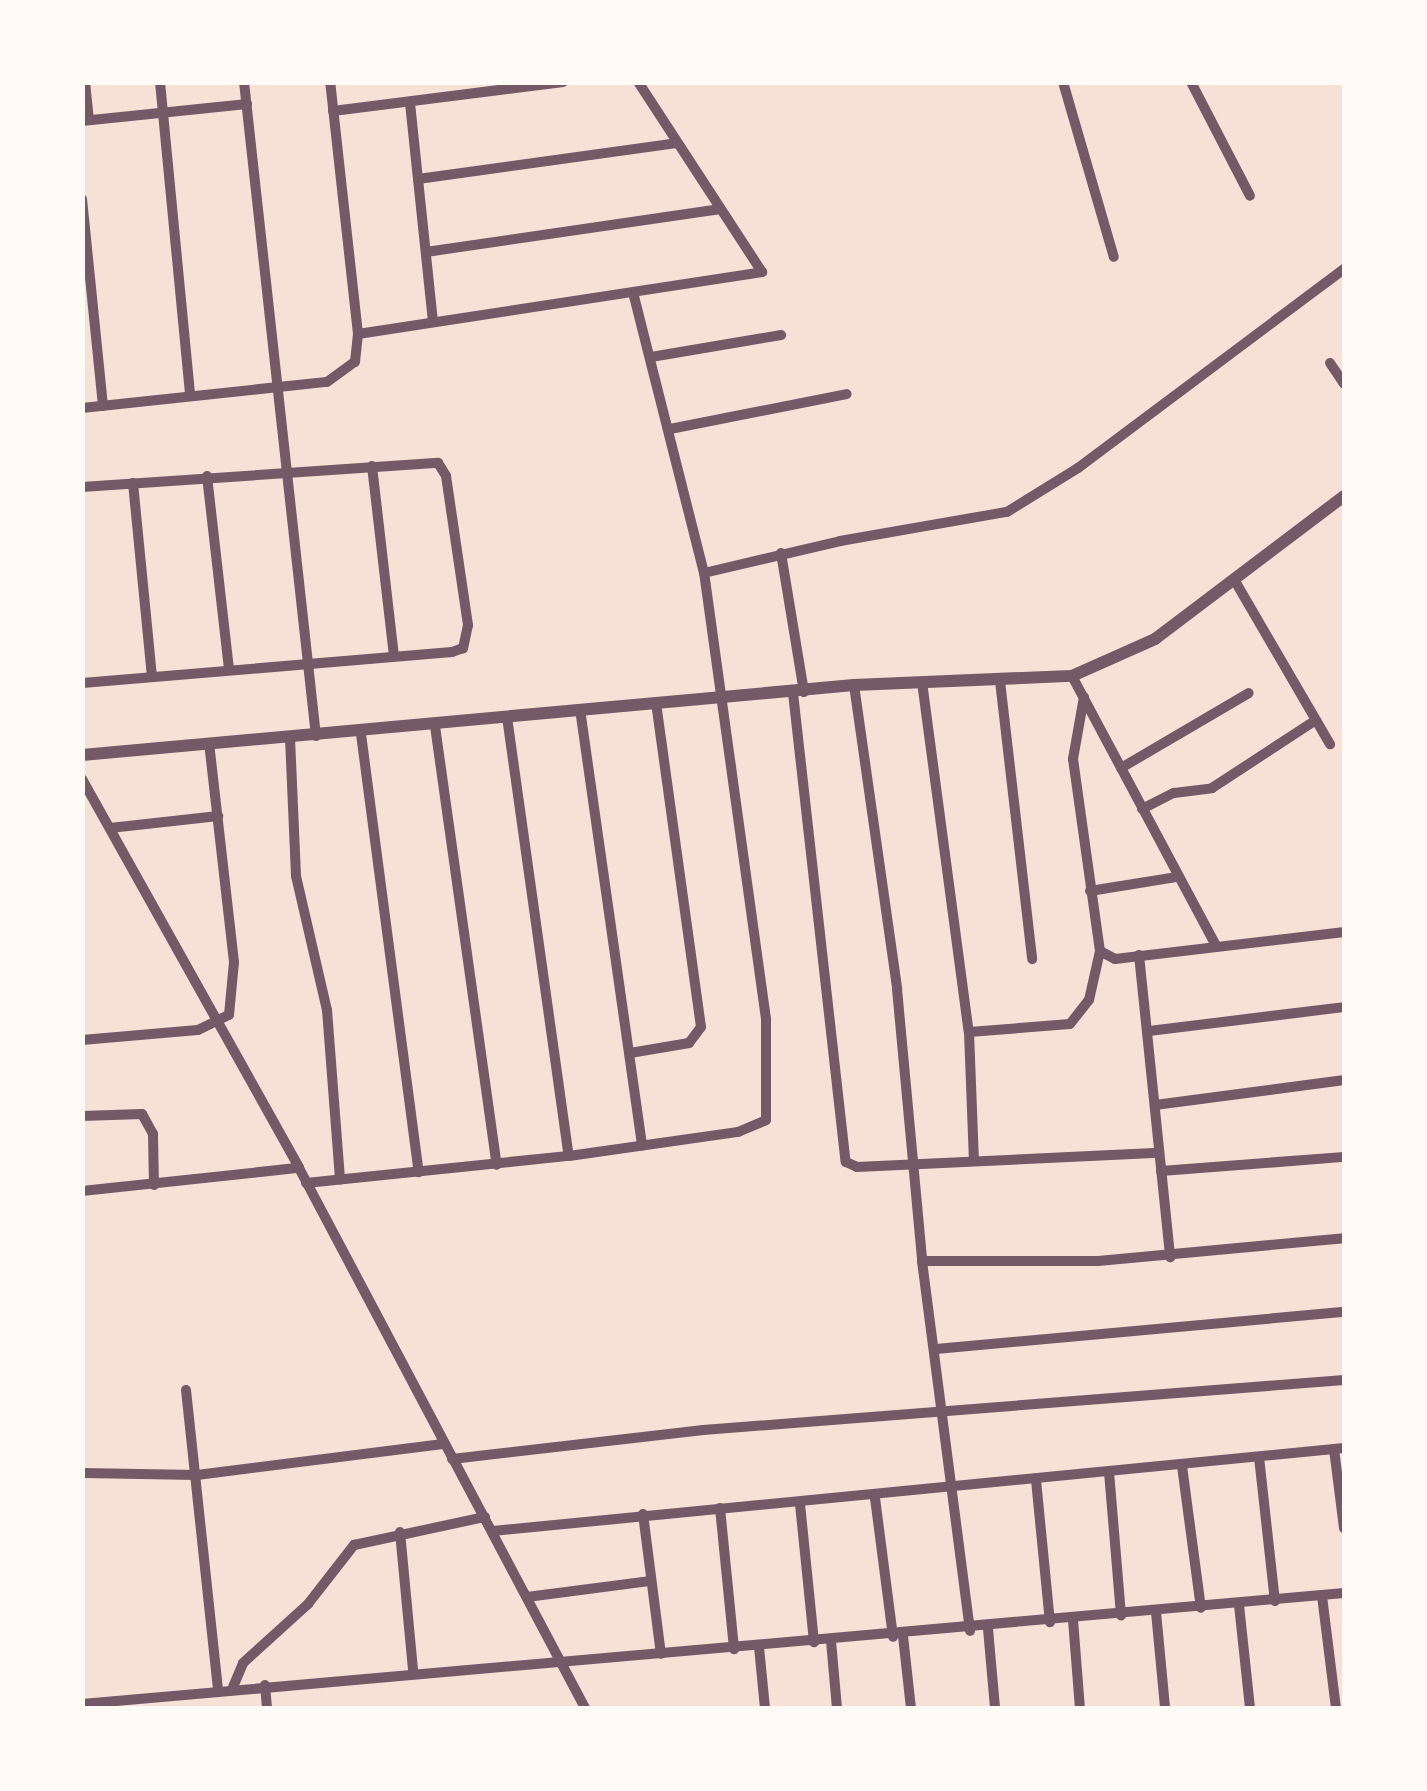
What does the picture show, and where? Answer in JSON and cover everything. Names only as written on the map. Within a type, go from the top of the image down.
[{"type":"street","points":[[84,82],[86,120],[246,104]]},
{"type":"street","points":[[160,82],[190,396]]},
{"type":"street","points":[[244,82],[316,736]]},
{"type":"street","points":[[82,408],[345,375],[355,362],[358,334],[330,82]]},
{"type":"street","points":[[333,111],[410,104],[505,86],[562,82]]},
{"type":"street","points":[[358,334],[762,272],[638,82]]},
{"type":"street","points":[[1063,82],[1114,257]]},
{"type":"street","points":[[1191,82],[1250,196]]},
{"type":"street","points":[[410,104],[433,322]]},
{"type":"street","points":[[418,179],[677,142]]},
{"type":"street","points":[[82,199],[103,406]]},
{"type":"street","points":[[426,252],[719,209]]},
{"type":"street","points":[[704,574],[781,553],[1007,512],[1078,468],[1344,269]]},
{"type":"street","points":[[306,1184],[642,1146],[754,1129],[766,1120],[770,1104],[766,1019],[724,698],[704,574],[633,293]]},
{"type":"street","points":[[651,357],[781,334]]},
{"type":"street","points":[[1330,363],[1344,384]]},
{"type":"street","points":[[670,429],[847,394]]},
{"type":"street","points":[[82,487],[427,460],[446,476],[468,625],[463,648],[82,682]]},
{"type":"street","points":[[372,466],[394,656]]},
{"type":"street","points":[[207,476],[229,669]]},
{"type":"street","points":[[133,483],[152,676]]},
{"type":"street","points":[[82,755],[360,734],[580,709],[798,693],[854,685],[1072,676],[1154,640],[1344,496]]},
{"type":"street","points":[[781,553],[842,1151],[858,1167],[1160,1154]]},
{"type":"street","points":[[1235,581],[1330,744]]},
{"type":"street","points":[[1072,676],[1216,946]]},
{"type":"street","points":[[1000,681],[1032,959]]},
{"type":"street","points":[[922,682],[968,1032],[974,1161]]},
{"type":"street","points":[[854,685],[970,1630]]},
{"type":"street","points":[[1121,768],[1249,693]]},
{"type":"street","points":[[968,1032],[1070,1024],[1089,1000],[1100,952],[1072,758],[1084,697]]},
{"type":"street","points":[[630,1052],[689,1043],[700,1027],[656,704]]},
{"type":"street","points":[[580,709],[642,1146]]},
{"type":"street","points":[[506,717],[569,1156]]},
{"type":"street","points":[[1142,809],[1174,793],[1212,788],[1316,720]]},
{"type":"street","points":[[435,726],[497,1165]]},
{"type":"street","points":[[360,734],[419,1172]]},
{"type":"street","points":[[290,738],[296,876],[327,1010],[340,1180]]},
{"type":"street","points":[[209,744],[235,997],[219,1025]]},
{"type":"street","points":[[82,779],[299,1168],[585,1708]]},
{"type":"street","points":[[110,828],[218,816]]},
{"type":"street","points":[[1090,892],[1176,877]]},
{"type":"street","points":[[1100,952],[1115,958],[1344,932]]},
{"type":"street","points":[[1139,956],[1170,1257]]},
{"type":"street","points":[[1149,1031],[1344,1006]]},
{"type":"street","points":[[82,1040],[219,1025]]},
{"type":"street","points":[[1156,1106],[1344,1080]]},
{"type":"street","points":[[82,1116],[142,1114],[153,1134],[154,1185]]},
{"type":"street","points":[[1161,1171],[1344,1156]]},
{"type":"street","points":[[82,1191],[299,1168]]},
{"type":"street","points":[[922,1260],[1170,1257],[1344,1238]]},
{"type":"street","points":[[936,1349],[1344,1312]]},
{"type":"street","points":[[452,1459],[703,1430],[1344,1380]]},
{"type":"street","points":[[186,1390],[218,1688]]},
{"type":"street","points":[[82,1472],[197,1475],[443,1444]]},
{"type":"street","points":[[493,1532],[643,1514],[875,1498],[1340,1449],[1344,1528]]},
{"type":"street","points":[[1259,1457],[1276,1601]]},
{"type":"street","points":[[1182,1466],[1201,1608]]},
{"type":"street","points":[[1109,1472],[1121,1616]]},
{"type":"street","points":[[1036,1480],[1050,1622]]},
{"type":"street","points":[[875,1498],[911,1708]]},
{"type":"street","points":[[800,1504],[814,1642]]},
{"type":"street","points":[[720,1508],[734,1649]]},
{"type":"street","points":[[643,1514],[661,1654]]},
{"type":"street","points":[[233,1687],[243,1663],[308,1604],[354,1546],[400,1532],[484,1517]]},
{"type":"street","points":[[400,1532],[413,1670]]},
{"type":"street","points":[[527,1596],[652,1581]]},
{"type":"street","points":[[82,1704],[128,1704],[218,1688],[413,1670],[898,1637],[1344,1593]]},
{"type":"street","points":[[1322,1596],[1336,1708]]},
{"type":"street","points":[[1239,1605],[1250,1708]]},
{"type":"street","points":[[1156,1612],[1165,1708]]},
{"type":"street","points":[[1073,1620],[1080,1708]]},
{"type":"street","points":[[988,1629],[996,1708]]},
{"type":"street","points":[[831,1641],[837,1708]]},
{"type":"street","points":[[760,1647],[765,1708]]},
{"type":"street","points":[[264,1685],[267,1708]]}]
